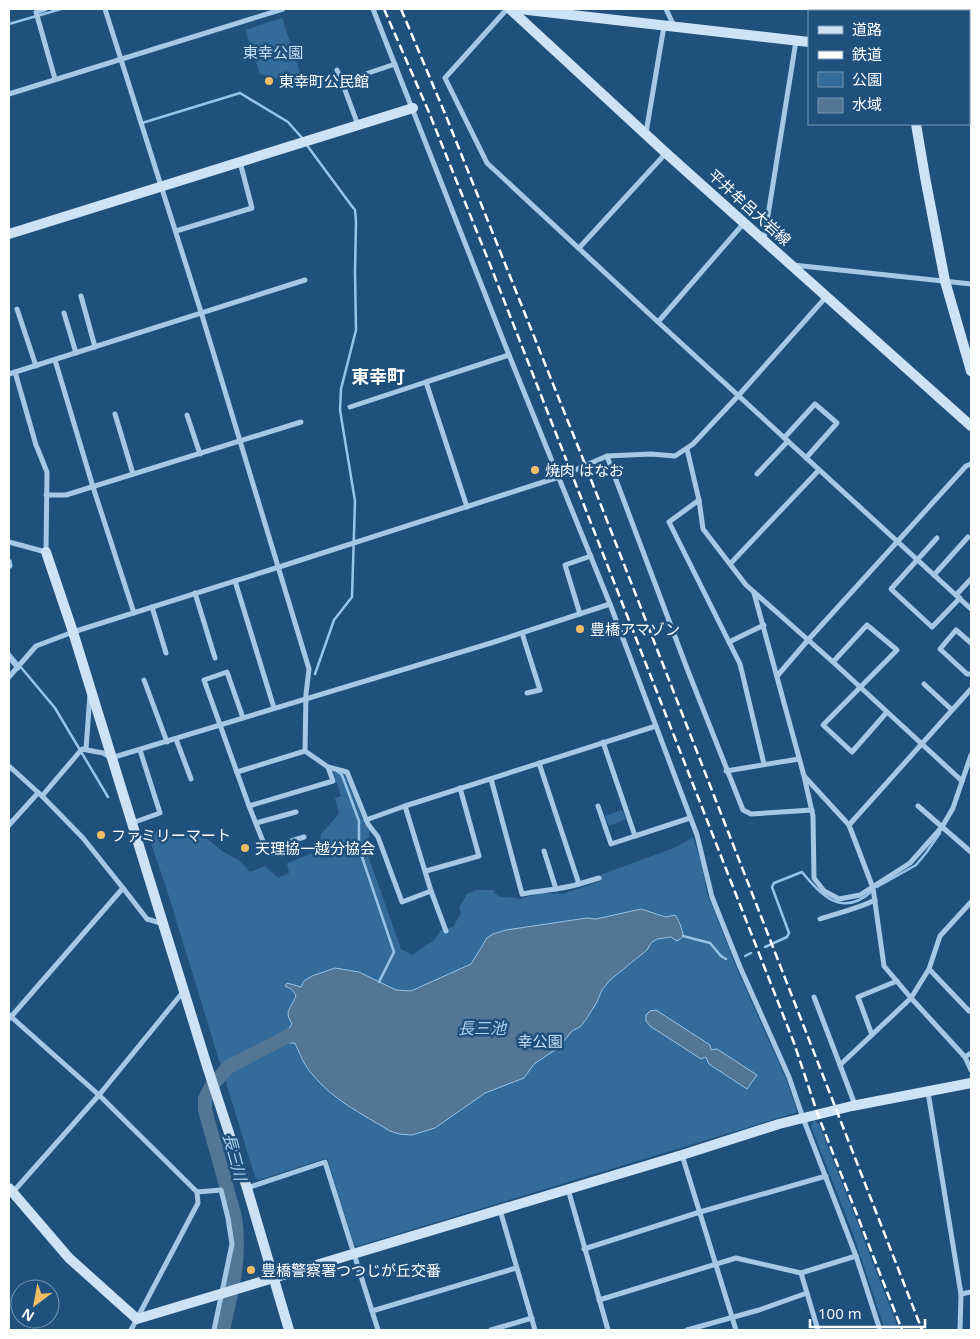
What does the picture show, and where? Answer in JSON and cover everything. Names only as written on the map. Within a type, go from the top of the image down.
[{"type":"street","points":[[45,9],[36,12],[55,79]]},
{"type":"street","points":[[105,9],[280,567],[309,669],[305,751]]},
{"type":"street","points":[[9,94],[282,9]]},
{"type":"street","points":[[373,9],[509,355],[610,604],[703,853],[712,897],[740,967],[789,1077],[856,1256],[880,1329],[872,1330]]},
{"type":"street","points":[[509,9],[445,78],[487,163],[971,609]]},
{"type":"street","name":"平井牟呂大岩線","points":[[509,9],[666,153],[971,426]]},
{"type":"street","points":[[519,9],[808,42]]},
{"type":"street","points":[[666,9],[675,28]]},
{"type":"street","points":[[645,134],[664,26]]},
{"type":"street","points":[[764,240],[796,41]]},
{"type":"street","points":[[342,82],[395,64]]},
{"type":"street","points":[[337,70],[358,125]]},
{"type":"street","points":[[9,234],[413,108]]},
{"type":"street","points":[[916,125],[924,177],[945,281],[971,371]]},
{"type":"street","points":[[579,248],[666,153]]},
{"type":"street","points":[[176,231],[252,208],[240,162]]},
{"type":"street","points":[[658,322],[744,222]]},
{"type":"street","points":[[792,265],[971,284]]},
{"type":"street","points":[[9,374],[304,280]]},
{"type":"street","points":[[81,296],[95,347]]},
{"type":"street","points":[[9,677],[36,646],[73,632],[559,477],[606,456],[651,454],[675,456],[693,444],[826,297]]},
{"type":"street","points":[[17,309],[36,366]]},
{"type":"street","points":[[64,313],[76,353]]},
{"type":"street","points":[[350,407],[509,355]]},
{"type":"street","points":[[55,360],[92,487],[134,613]]},
{"type":"street","points":[[15,372],[36,445],[47,472],[46,552],[73,632],[184,992],[247,1188],[289,1330]]},
{"type":"street","points":[[426,382],[467,507]]},
{"type":"street","points":[[757,474],[816,404],[838,423],[806,458]]},
{"type":"street","points":[[115,414],[133,474]]},
{"type":"street","points":[[187,415],[200,454]]},
{"type":"street","points":[[46,495],[66,495],[301,422]]},
{"type":"street","points":[[687,448],[699,500],[703,529],[746,586],[833,662],[962,781]]},
{"type":"street","points":[[606,456],[726,771],[743,810],[751,814],[812,810]]},
{"type":"street","points":[[778,676],[808,640],[966,466],[971,464]]},
{"type":"street","points":[[730,564],[818,470]]},
{"type":"street","points":[[699,500],[669,522],[740,664],[764,764]]},
{"type":"street","points":[[934,575],[968,537]]},
{"type":"street","points":[[937,538],[891,589],[932,627],[971,579]]},
{"type":"street","points":[[9,542],[46,552]]},
{"type":"street","points":[[580,614],[564,565],[591,556]]},
{"type":"street","points":[[9,561],[9,567]]},
{"type":"street","points":[[235,581],[274,708]]},
{"type":"street","points":[[195,593],[215,658]]},
{"type":"street","points":[[754,593],[778,676],[812,810],[814,831],[813,872],[817,883],[824,891],[839,899],[860,895],[910,863],[942,826],[953,808],[971,755]]},
{"type":"street","points":[[111,758],[522,633],[610,604]]},
{"type":"street","points":[[152,607],[166,653]]},
{"type":"street","points":[[729,642],[764,625]]},
{"type":"street","points":[[833,662],[867,625],[897,650],[824,725],[852,752],[887,712]]},
{"type":"street","points":[[971,643],[956,630],[940,648],[967,674],[971,674]]},
{"type":"street","points":[[522,633],[540,690],[527,693]]},
{"type":"street","points":[[9,657],[18,668]]},
{"type":"street","points":[[243,718],[227,672],[204,680],[219,726],[266,849],[304,837]]},
{"type":"street","points":[[144,680],[167,742]]},
{"type":"street","points":[[924,684],[952,710]]},
{"type":"street","points":[[849,825],[971,689]]},
{"type":"street","points":[[86,749],[91,691]]},
{"type":"street","points":[[366,820],[656,726]]},
{"type":"street","points":[[176,739],[191,779]]},
{"type":"street","points":[[603,742],[635,836]]},
{"type":"street","points":[[9,824],[40,795],[82,749],[103,752],[111,758]]},
{"type":"street","points":[[132,823],[160,814],[140,750]]},
{"type":"street","points":[[305,751],[328,767],[347,772],[366,820],[378,838],[402,902],[431,891]]},
{"type":"street","points":[[237,772],[305,751]]},
{"type":"street","points":[[726,771],[799,759]]},
{"type":"street","points":[[539,763],[579,884]]},
{"type":"street","points":[[9,766],[83,838],[147,919],[164,924]]},
{"type":"street","points":[[249,806],[333,781],[328,767]]},
{"type":"street","points":[[804,776],[849,825],[873,888],[884,966],[965,1057],[971,1070]]},
{"type":"street","points":[[491,779],[522,894],[540,890],[564,889],[599,878]]},
{"type":"street","points":[[426,871],[479,856],[460,788]]},
{"type":"street","points":[[405,806],[431,891],[446,931]]},
{"type":"street","points":[[598,806],[611,844],[690,818]]},
{"type":"street","points":[[918,806],[971,852]]},
{"type":"street","points":[[256,823],[296,812]]},
{"type":"street","points":[[544,851],[556,890]]},
{"type":"street","points":[[123,888],[9,1017],[100,1095],[197,1192],[198,1204],[132,1330]]},
{"type":"street","points":[[820,919],[842,911],[857,909],[874,898]]},
{"type":"street","points":[[840,1065],[911,998],[929,968],[940,936],[971,902]]},
{"type":"street","points":[[929,968],[969,1011]]},
{"type":"street","points":[[872,1035],[858,997],[897,981]]},
{"type":"street","points":[[138,1319],[69,1258],[11,1190],[100,1095],[184,992]]},
{"type":"street","points":[[814,997],[856,1106]]},
{"type":"street","points":[[965,1057],[971,1052]]},
{"type":"street","points":[[138,1319],[803,1118],[971,1083]]},
{"type":"street","points":[[928,1092],[961,1294],[960,1330]]},
{"type":"street","points":[[682,1155],[736,1330]]},
{"type":"street","points":[[247,1188],[325,1162],[378,1330]]},
{"type":"street","points":[[584,1249],[700,1212],[826,1176]]},
{"type":"street","points":[[568,1189],[608,1330]]},
{"type":"street","points":[[197,1192],[221,1190],[232,1244],[214,1330]]},
{"type":"street","points":[[500,1209],[535,1330]]},
{"type":"street","points":[[598,1300],[736,1258],[801,1273],[856,1256]]},
{"type":"street","points":[[372,1311],[516,1268]]},
{"type":"street","points":[[801,1273],[818,1330]]},
{"type":"street","points":[[961,1294],[971,1292]]},
{"type":"street","points":[[687,1330],[807,1293]]},
{"type":"street","points":[[491,1330],[532,1318]]},
{"type":"green space","name":"東幸公園","points":[[282,18],[303,81],[293,83],[260,74],[245,30]]},
{"type":"green space","name":"幸公園","points":[[335,768],[345,774],[364,823],[370,831],[366,850],[401,949],[412,955],[434,940],[441,930],[453,927],[461,913],[459,907],[467,894],[476,890],[493,890],[500,897],[519,899],[542,893],[563,894],[601,881],[600,875],[674,848],[693,837],[702,866],[707,893],[739,974],[786,1079],[797,1111],[358,1246],[354,1244],[327,1158],[259,1180],[255,1177],[166,887],[147,832],[184,832],[205,837],[222,851],[240,861],[250,872],[265,866],[278,878],[289,873],[287,863],[318,851],[321,834],[339,814],[335,798],[341,796],[333,771]]},
{"type":"green space","points":[[622,810],[626,819],[609,826],[605,816]]},
{"type":"green space","points":[[814,1120],[819,1124],[899,1330],[885,1330],[852,1231],[811,1127]]},
{"type":"water","name":"長三池","points":[[641,909],[666,917],[675,915],[683,933],[682,937],[677,941],[671,937],[657,939],[651,943],[647,950],[610,980],[580,1027],[572,1031],[558,1048],[534,1064],[524,1078],[485,1093],[435,1128],[412,1135],[390,1131],[348,1106],[329,1091],[309,1071],[295,1043],[289,1043],[286,1032],[292,1024],[288,1012],[296,995],[285,986],[287,983],[301,987],[304,981],[312,976],[335,968],[359,972],[396,990],[411,991],[471,964],[487,938],[493,934],[506,930],[587,918],[596,919]]},
{"type":"water","points":[[656,1010],[710,1045],[711,1050],[717,1049],[757,1075],[747,1089],[709,1064],[706,1057],[701,1059],[650,1026],[646,1021],[646,1015],[650,1011]]},
{"type":"waterway","points":[[9,24],[61,9]]},
{"type":"waterway","points":[[142,123],[240,93],[288,122],[303,139]]},
{"type":"waterway","points":[[306,144],[355,210],[356,222],[356,330],[341,389],[340,410],[355,501],[352,597],[334,620],[315,674]]},
{"type":"waterway","points":[[9,653],[55,708],[108,797]]},
{"type":"waterway","points":[[337,771],[342,775],[359,821],[359,848],[394,952],[379,982]]},
{"type":"waterway","points":[[877,887],[916,865],[940,833]]},
{"type":"waterway","points":[[765,947],[787,937],[789,933],[772,887],[774,883],[802,872],[825,896],[833,901],[842,903],[851,903],[872,891]]},
{"type":"waterway","points":[[683,936],[710,943],[726,959]]},
{"type":"waterway","points":[[745,956],[751,953]]},
{"type":"waterway","name":"長三川","points":[[223,1330],[235,1274],[237,1233],[235,1217],[205,1110],[205,1099],[211,1087],[228,1067],[290,1035]]},
{"type":"railway","points":[[384,9],[428,110],[489,262],[794,1043],[818,1115],[902,1330]]},
{"type":"railway","points":[[401,9],[446,116],[583,459],[922,1330]]},
{"type":"place","name":"東幸町公民館","points":[[269,81]]},
{"type":"place","name":"焼肉 はなお","points":[[535,470]]},
{"type":"place","name":"豊橋アマゾン","points":[[580,629]]},
{"type":"place","name":"ファミリーマート","points":[[101,835]]},
{"type":"place","name":"天理協一越分協会","points":[[245,848]]},
{"type":"place","name":"豊橋警察署つつじが丘交番","points":[[251,1270]]},
{"type":"district","name":"東幸町","points":[[378,376]]}]
